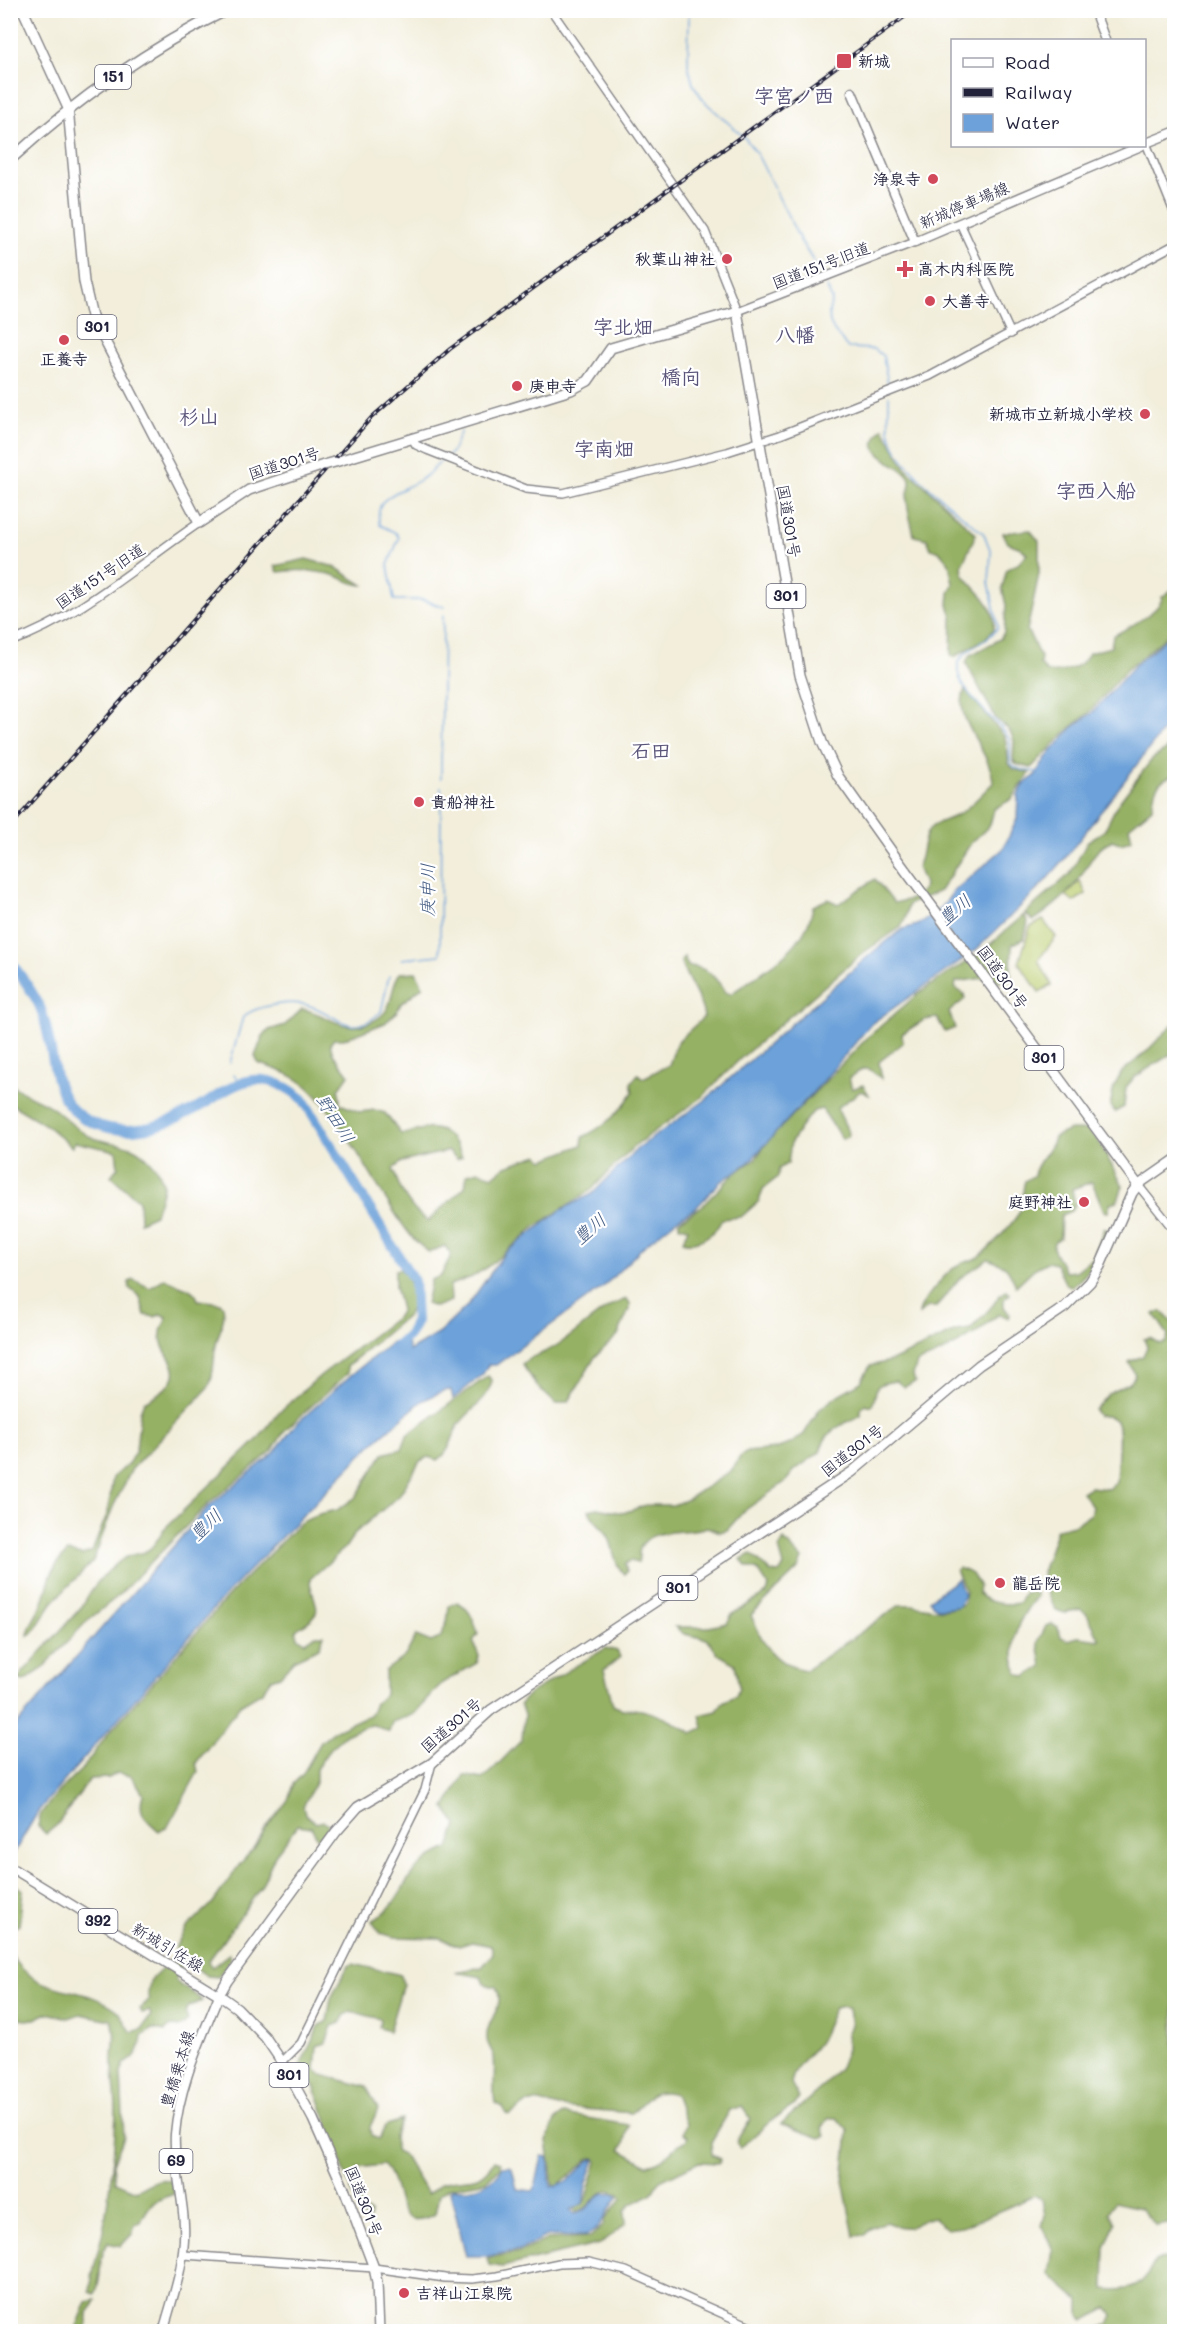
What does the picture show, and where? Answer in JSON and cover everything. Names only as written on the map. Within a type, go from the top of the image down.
[{"type":"highway","name":"301","points":[[23,10],[68,108],[84,282],[92,316],[199,523]]},
{"type":"highway","name":"151","points":[[10,160],[68,108],[162,44],[227,10]]},
{"type":"highway","name":"国道301号","points":[[199,523],[249,490],[571,390],[588,381],[612,348],[737,311],[800,675],[808,706],[838,776],[1138,1185],[1132,1193],[1100,1266],[1090,1282],[1065,1307],[979,1365],[852,1472],[490,1710],[432,1763],[358,1807],[336,1832],[246,1952],[219,1995],[257,2029],[282,2062],[313,2119],[345,2191],[374,2268],[377,2282],[379,2331]]},
{"type":"main road","points":[[1094,10],[1105,39]]},
{"type":"main road","name":"新城停車場線","points":[[852,92],[915,242],[1135,147]]},
{"type":"main road","name":"新城停車場線","points":[[1146,142],[1174,132]]},
{"type":"main road","points":[[1138,1185],[1174,1161]]},
{"type":"main road","name":"新城引佐線","points":[[10,1867],[219,1995]]},
{"type":"main road","name":"豊橋乗本線","points":[[163,2331],[184,2255],[184,2223],[175,2158],[177,2117],[196,2049],[219,1995]]},
{"type":"street","points":[[551,10],[705,231],[737,311]]},
{"type":"street","points":[[1146,147],[1174,212]]},
{"type":"street","points":[[960,223],[1011,334]]},
{"type":"street","name":"国道151号旧道","points":[[737,311],[825,279],[915,242]]},
{"type":"street","points":[[412,438],[416,445],[526,489],[563,493],[760,441],[889,393],[930,376],[1011,334],[1174,245]]},
{"type":"street","name":"国道151号旧道","points":[[10,642],[46,627],[104,593],[199,523]]},
{"type":"street","points":[[1138,1185],[1174,1230]]},
{"type":"street","points":[[282,2062],[301,2043],[425,1790],[432,1763]]},
{"type":"street","points":[[417,1772],[424,1774],[427,1780]]},
{"type":"street","points":[[184,2255],[374,2268],[445,2278],[472,2279],[559,2263],[589,2262],[626,2271],[764,2331]]},
{"type":"green space","points":[[883,428],[906,468],[976,534],[962,565],[963,574],[989,605],[994,620],[994,629],[985,639],[954,657],[951,655],[952,616],[948,605],[949,593],[953,584],[949,563],[940,552],[931,549],[927,539],[914,536],[907,503],[910,480],[907,474],[878,453],[875,446],[876,438]]},
{"type":"green space","points":[[1030,530],[1039,541],[1039,574],[1027,631],[1041,657],[1040,664],[1047,672],[1071,669],[1082,663],[1089,653],[1111,647],[1113,636],[1150,614],[1162,597],[1174,588],[1174,624],[1167,636],[1126,670],[1088,714],[1068,730],[1031,768],[1016,764],[1013,759],[1014,741],[1010,731],[996,719],[966,663],[969,656],[1000,639],[1004,632],[1006,605],[1002,588],[1007,569],[1018,564],[1027,554],[1021,548],[1008,543],[1003,533]]},
{"type":"green space","points":[[306,559],[335,567],[363,585],[314,571],[278,572],[275,566]]},
{"type":"green space","points":[[965,689],[1005,737],[1009,764],[1014,769],[1030,773],[1012,799],[994,809],[990,825],[971,843],[940,891],[908,905],[901,927],[863,953],[741,1058],[701,1098],[634,1146],[591,1190],[536,1226],[490,1265],[472,1277],[450,1285],[451,1301],[435,1307],[426,1304],[431,1280],[441,1276],[451,1255],[445,1246],[429,1252],[412,1237],[339,1124],[316,1095],[293,1077],[258,1063],[255,1056],[263,1036],[269,1030],[285,1025],[302,1009],[351,1026],[369,1023],[379,1018],[387,1009],[400,973],[416,972],[423,986],[401,1004],[396,1013],[385,1023],[344,1039],[334,1039],[330,1044],[333,1054],[349,1075],[339,1089],[340,1104],[360,1112],[375,1110],[385,1113],[401,1134],[424,1129],[438,1130],[448,1135],[456,1145],[462,1157],[457,1159],[448,1151],[402,1162],[393,1169],[406,1198],[428,1221],[465,1187],[467,1174],[478,1171],[493,1176],[506,1166],[538,1155],[544,1160],[582,1145],[583,1137],[605,1123],[623,1106],[633,1092],[631,1083],[638,1074],[643,1078],[669,1065],[677,1042],[704,1017],[700,1002],[683,968],[681,961],[684,957],[688,966],[705,970],[714,977],[725,992],[731,994],[793,947],[809,921],[813,906],[828,899],[838,904],[875,879],[894,903],[911,899],[923,890],[924,884],[917,867],[928,831],[938,823],[962,812],[993,783],[986,759],[963,712],[962,701]]},
{"type":"green space","points":[[1174,737],[1174,775],[1160,783],[1155,791],[1152,808],[1129,827],[1132,839],[1122,844],[1112,840],[1100,849],[1069,891],[1033,921],[1025,913],[1070,874],[1088,841],[1104,831],[1117,805],[1153,758],[1166,750]]},
{"type":"green space","points":[[1080,881],[1086,894],[1073,902],[1066,895]]},
{"type":"green space","points":[[1024,915],[1028,922],[1024,939],[1012,944],[1011,978],[1000,982],[990,977],[956,982],[955,988],[964,994],[965,999],[949,1012],[955,1028],[945,1032],[937,1018],[924,1020],[902,1034],[903,1043],[879,1062],[882,1079],[869,1069],[863,1069],[849,1078],[852,1089],[863,1085],[869,1095],[861,1091],[837,1108],[849,1133],[848,1137],[842,1139],[822,1109],[814,1111],[791,1142],[788,1163],[779,1169],[778,1177],[763,1189],[759,1201],[741,1217],[722,1219],[716,1229],[701,1240],[683,1241],[688,1228],[679,1226],[679,1221],[701,1207],[732,1176],[756,1158],[768,1141],[868,1037],[920,992],[980,953]]},
{"type":"green space","points":[[1043,920],[1056,937],[1038,960],[1052,985],[1039,992],[1019,963],[1030,927]]},
{"type":"green space","points":[[1174,1023],[1174,1052],[1135,1077],[1126,1087],[1124,1107],[1115,1112],[1110,1106],[1114,1087],[1122,1072],[1147,1051]]},
{"type":"green space","points":[[11,1084],[21,1092],[49,1106],[91,1137],[131,1147],[146,1157],[159,1173],[163,1184],[155,1215],[140,1222],[139,1201],[111,1176],[118,1167],[116,1151],[75,1142],[72,1147],[46,1125],[11,1104]]},
{"type":"green space","points":[[1070,1130],[1087,1130],[1098,1140],[1123,1186],[1118,1200],[1110,1204],[1108,1212],[1104,1211],[1092,1182],[1072,1189],[1075,1204],[1071,1211],[1061,1215],[1060,1238],[1054,1242],[1053,1248],[1065,1272],[1076,1271],[1094,1257],[1104,1228],[1108,1230],[1090,1269],[1071,1287],[1066,1285],[1056,1264],[1047,1262],[1034,1269],[1016,1286],[1007,1268],[988,1259],[959,1279],[936,1307],[928,1307],[919,1314],[929,1294],[955,1267],[978,1257],[1011,1224],[1021,1209],[1025,1181],[1034,1175],[1054,1137]]},
{"type":"green space","points":[[400,1269],[412,1290],[412,1303],[408,1315],[347,1366],[348,1373],[285,1430],[272,1451],[209,1503],[117,1597],[88,1620],[41,1670],[24,1681],[17,1679],[84,1604],[95,1586],[110,1570],[127,1557],[143,1553],[152,1547],[163,1530],[258,1439],[278,1413],[321,1375],[396,1318],[401,1310],[395,1287],[395,1270]]},
{"type":"green space","points":[[165,1278],[189,1289],[198,1300],[220,1303],[223,1306],[223,1321],[216,1345],[210,1383],[208,1388],[132,1469],[113,1507],[93,1561],[52,1603],[34,1631],[28,1636],[29,1628],[41,1606],[56,1565],[68,1552],[82,1555],[92,1552],[108,1512],[113,1477],[128,1464],[136,1450],[140,1412],[144,1402],[165,1389],[173,1380],[173,1365],[161,1341],[161,1330],[167,1317],[161,1314],[155,1317],[145,1315],[140,1297],[129,1288],[129,1282],[134,1280],[150,1288]]},
{"type":"green space","points":[[1007,1291],[1010,1294],[1004,1299],[1004,1307],[1010,1315],[1009,1318],[1000,1314],[963,1341],[917,1363],[913,1375],[915,1382],[904,1387],[896,1381],[879,1386],[872,1406],[865,1404],[861,1408],[861,1415],[830,1433],[822,1444],[820,1452],[795,1470],[785,1482],[744,1511],[727,1530],[720,1532],[707,1527],[660,1534],[645,1541],[640,1549],[638,1563],[630,1561],[625,1564],[627,1571],[624,1574],[620,1569],[607,1534],[589,1510],[597,1508],[623,1513],[646,1505],[673,1505],[688,1499],[731,1471],[740,1457],[747,1452],[775,1449],[790,1444],[804,1434],[819,1410],[838,1395],[861,1382],[870,1366],[894,1360],[956,1331],[971,1329],[999,1295]]},
{"type":"green space","points":[[627,1299],[631,1305],[618,1335],[595,1357],[569,1401],[556,1404],[537,1386],[522,1364],[557,1345],[606,1309]]},
{"type":"green space","points":[[1161,1311],[1174,1324],[1174,2223],[1156,2226],[1140,2208],[1114,2202],[1109,2213],[1115,2223],[1105,2248],[1104,2289],[1123,2290],[1136,2286],[1146,2277],[1155,2261],[1163,2259],[1174,2264],[1174,2331],[1093,2331],[1109,2324],[1113,2315],[1107,2308],[1084,2321],[1080,2315],[1080,2301],[1049,2274],[1053,2250],[1042,2226],[1045,2215],[1042,2200],[1034,2196],[962,2227],[947,2229],[933,2217],[907,2227],[885,2222],[871,2228],[865,2235],[854,2236],[843,2181],[848,2131],[837,2118],[829,2118],[822,2128],[825,2136],[820,2138],[781,2124],[822,2087],[840,2067],[847,2049],[847,2034],[851,2025],[849,2009],[843,2006],[835,2008],[818,2043],[796,2069],[791,2083],[799,2098],[795,2105],[772,2120],[740,2148],[736,2141],[751,2119],[742,2106],[730,2110],[711,2142],[712,2155],[721,2159],[718,2163],[699,2162],[658,2182],[651,2194],[630,2205],[625,2211],[626,2224],[600,2244],[502,2267],[489,2265],[487,2258],[520,2252],[548,2239],[590,2237],[603,2226],[605,2219],[622,2198],[620,2193],[608,2190],[599,2194],[581,2211],[574,2210],[585,2201],[597,2162],[595,2158],[590,2158],[558,2185],[553,2185],[547,2140],[555,2121],[563,2114],[629,2125],[620,2150],[647,2165],[661,2160],[688,2137],[683,2132],[686,2124],[675,2094],[668,2092],[656,2093],[632,2113],[559,2107],[536,2101],[527,2103],[510,2115],[506,2114],[502,2107],[495,2103],[494,2057],[487,2039],[489,2025],[499,2001],[499,1994],[496,1987],[484,1984],[481,1977],[455,1972],[482,1967],[493,1954],[491,1946],[472,1942],[459,1946],[440,1938],[395,1937],[380,1933],[372,1921],[391,1906],[418,1867],[449,1848],[457,1825],[445,1808],[464,1775],[482,1779],[522,1740],[524,1715],[520,1704],[530,1693],[606,1648],[617,1651],[620,1657],[604,1670],[613,1705],[622,1710],[640,1710],[658,1715],[692,1733],[703,1728],[700,1715],[717,1711],[724,1701],[736,1696],[739,1687],[735,1664],[718,1654],[707,1639],[684,1634],[675,1627],[709,1627],[727,1623],[732,1614],[767,1593],[769,1587],[758,1570],[746,1566],[741,1559],[751,1554],[771,1572],[779,1573],[784,1566],[779,1548],[784,1540],[802,1559],[798,1569],[751,1615],[771,1652],[795,1668],[806,1670],[900,1605],[949,1609],[964,1603],[966,1592],[956,1570],[959,1568],[972,1574],[979,1585],[978,1593],[992,1602],[1019,1603],[1025,1592],[1035,1592],[1037,1596],[1019,1623],[1014,1641],[1017,1673],[1026,1677],[1042,1666],[1038,1642],[1046,1626],[1052,1624],[1058,1628],[1061,1637],[1068,1640],[1078,1637],[1100,1640],[1087,1614],[1080,1609],[1065,1613],[1056,1610],[1044,1588],[1042,1572],[1057,1529],[1074,1525],[1090,1515],[1092,1507],[1082,1492],[1090,1487],[1109,1489],[1116,1482],[1118,1425],[1112,1418],[1098,1416],[1094,1410],[1108,1394],[1131,1382],[1135,1375],[1129,1362],[1143,1356],[1147,1347],[1144,1339],[1150,1338],[1160,1344],[1166,1342],[1168,1335],[1154,1314]]},
{"type":"green space","points":[[488,1376],[492,1381],[487,1394],[460,1423],[443,1456],[438,1460],[428,1457],[420,1461],[399,1496],[355,1533],[345,1548],[310,1579],[316,1612],[311,1619],[296,1630],[298,1637],[305,1642],[316,1635],[324,1635],[319,1648],[295,1659],[280,1676],[271,1679],[262,1692],[240,1705],[196,1763],[198,1772],[167,1828],[159,1831],[146,1819],[141,1806],[143,1794],[131,1776],[117,1773],[109,1778],[90,1779],[57,1825],[46,1834],[38,1826],[41,1813],[59,1791],[83,1768],[108,1734],[231,1593],[300,1523],[319,1514],[337,1510],[356,1497],[383,1454],[402,1449],[407,1435]]},
{"type":"green space","points":[[457,1602],[468,1611],[477,1630],[478,1634],[473,1641],[479,1656],[477,1663],[442,1683],[414,1714],[392,1722],[389,1732],[374,1725],[366,1726],[346,1735],[329,1750],[316,1769],[316,1781],[303,1807],[305,1814],[316,1823],[324,1821],[330,1826],[320,1839],[311,1827],[298,1825],[275,1855],[261,1887],[208,1962],[212,1967],[229,1954],[231,1959],[218,1977],[207,1976],[193,1966],[194,1959],[183,1961],[175,1980],[202,2001],[188,2007],[186,2013],[188,2021],[181,2027],[171,2026],[165,2031],[153,2029],[142,2036],[137,2053],[124,2064],[121,2073],[124,2137],[113,2164],[115,2182],[136,2191],[154,2182],[167,2180],[172,2182],[174,2194],[157,2200],[150,2206],[141,2222],[135,2224],[132,2234],[121,2246],[108,2243],[102,2256],[98,2287],[95,2294],[90,2292],[105,2220],[113,2152],[116,2111],[113,2025],[111,2020],[80,2014],[69,2018],[47,2013],[35,2019],[25,2020],[11,2016],[10,1952],[20,1967],[32,1977],[58,1988],[102,2001],[119,2011],[132,2032],[142,2029],[151,2015],[149,2011],[142,2013],[140,2009],[150,1999],[148,1994],[150,1981],[175,1956],[176,1946],[186,1928],[212,1904],[255,1847],[264,1831],[288,1800],[293,1784],[302,1775],[321,1742],[336,1730],[371,1714],[375,1703],[385,1695],[385,1671],[405,1656],[416,1636],[431,1642],[440,1638],[447,1622],[449,1606]]},
{"type":"green space","points":[[11,1883],[23,1890],[19,1925],[11,1930]]},
{"type":"green space","points":[[353,1964],[401,1975],[403,1984],[389,2031],[379,2028],[380,2019],[350,2011],[341,2023],[332,2026],[326,2043],[317,2046],[315,2069],[322,2075],[367,2087],[378,2109],[370,2127],[371,2136],[379,2139],[386,2125],[402,2120],[394,2137],[397,2152],[405,2157],[427,2194],[442,2183],[471,2179],[482,2174],[494,2161],[500,2163],[500,2168],[486,2181],[449,2188],[439,2195],[435,2214],[420,2219],[410,2219],[404,2213],[394,2183],[383,2165],[357,2168],[362,2209],[370,2213],[369,2219],[363,2217],[352,2193],[315,2088],[303,2074],[300,2066],[319,2026],[327,2021],[331,1998],[348,1966]]},
{"type":"green space","points":[[96,2300],[87,2316],[88,2324],[83,2331],[75,2331],[87,2302]]},
{"type":"water","name":"豊川","points":[[1174,632],[1174,716],[1063,861],[1038,889],[976,950],[871,1024],[826,1078],[749,1162],[719,1183],[696,1208],[676,1220],[644,1246],[603,1287],[496,1365],[488,1365],[483,1374],[453,1399],[451,1390],[443,1391],[422,1401],[371,1445],[229,1591],[39,1810],[11,1858],[11,1731],[208,1507],[274,1453],[296,1424],[351,1375],[391,1343],[407,1343],[409,1351],[439,1333],[468,1305],[504,1254],[561,1210],[592,1194],[638,1148],[704,1101],[874,951],[903,929],[917,925],[942,907],[953,892],[1003,849],[1017,819],[1018,795],[1025,783],[1035,776],[1046,758],[1071,729],[1092,713],[1135,665]]},
{"type":"water","points":[[958,1579],[964,1595],[959,1606],[942,1609],[929,1600]]},
{"type":"water","points":[[542,2156],[548,2157],[551,2187],[566,2182],[590,2160],[595,2159],[586,2185],[583,2204],[570,2210],[575,2214],[582,2212],[604,2193],[619,2195],[597,2229],[586,2236],[546,2236],[520,2250],[489,2256],[466,2256],[450,2191],[453,2188],[474,2188],[494,2178],[502,2167],[509,2166],[512,2168],[517,2189],[532,2191],[536,2184]]},
{"type":"waterway","points":[[689,10],[688,65],[693,84],[704,101],[745,138],[757,154],[800,240],[822,275]]},
{"type":"waterway","points":[[824,280],[832,300],[829,311],[830,323],[834,331],[848,348],[874,349],[883,356],[889,389]]},
{"type":"waterway","points":[[889,396],[889,429],[893,443],[902,458],[943,500],[984,534],[991,552],[989,582],[998,627],[994,633],[960,659],[959,674],[969,694],[1008,737],[1012,764],[1020,769],[1038,772]]},
{"type":"waterway","name":"庚申川","points":[[448,456],[461,431]]},
{"type":"waterway","name":"庚申川","points":[[444,459],[429,474],[385,500],[378,515],[380,525],[396,533],[399,538],[388,565],[394,600],[423,600],[444,607]]},
{"type":"waterway","name":"庚申川","points":[[441,779],[443,615]]},
{"type":"waterway","points":[[1157,725],[1174,723]]},
{"type":"waterway","name":"庚申川","points":[[402,959],[440,955],[441,787]]},
{"type":"waterway","name":"野田川","points":[[10,961],[40,1007],[57,1081],[63,1096],[73,1110],[88,1121],[122,1130],[148,1128],[173,1120],[229,1088],[253,1080],[267,1080],[280,1084],[303,1099],[414,1281],[416,1321],[409,1335],[391,1352]]},
{"type":"waterway","name":"庚申川","points":[[230,1063],[243,1017],[249,1013],[275,1005],[303,1004],[344,1023],[360,1024],[381,1012],[389,976]]},
{"type":"waterway","name":"庚申川","points":[[234,1074],[241,1084]]},
{"type":"railway","points":[[10,827],[371,418],[450,349],[914,10]]},
{"type":"place","name":"新城","points":[[844,61]]},
{"type":"place","name":"浄泉寺","points":[[933,179]]},
{"type":"place","name":"秋葉山神社","points":[[727,259]]},
{"type":"place","name":"高木内科医院","points":[[905,269]]},
{"type":"place","name":"大善寺","points":[[930,301]]},
{"type":"place","name":"正養寺","points":[[64,340]]},
{"type":"place","name":"庚申寺","points":[[517,386]]},
{"type":"place","name":"新城市立新城小学校","points":[[1145,414]]},
{"type":"place","name":"貴船神社","points":[[419,802]]},
{"type":"place","name":"庭野神社","points":[[1084,1202]]},
{"type":"place","name":"龍岳院","points":[[1000,1583]]},
{"type":"place","name":"吉祥山江泉院","points":[[404,2293]]},
{"type":"district","name":"字宮ノ西","points":[[794,96]]},
{"type":"district","name":"字北畑","points":[[623,327]]},
{"type":"district","name":"八幡","points":[[795,335]]},
{"type":"district","name":"橋向","points":[[681,377]]},
{"type":"district","name":"杉山","points":[[199,417]]},
{"type":"district","name":"字南畑","points":[[604,449]]},
{"type":"district","name":"字西入船","points":[[1096,491]]},
{"type":"district","name":"石田","points":[[651,751]]}]
